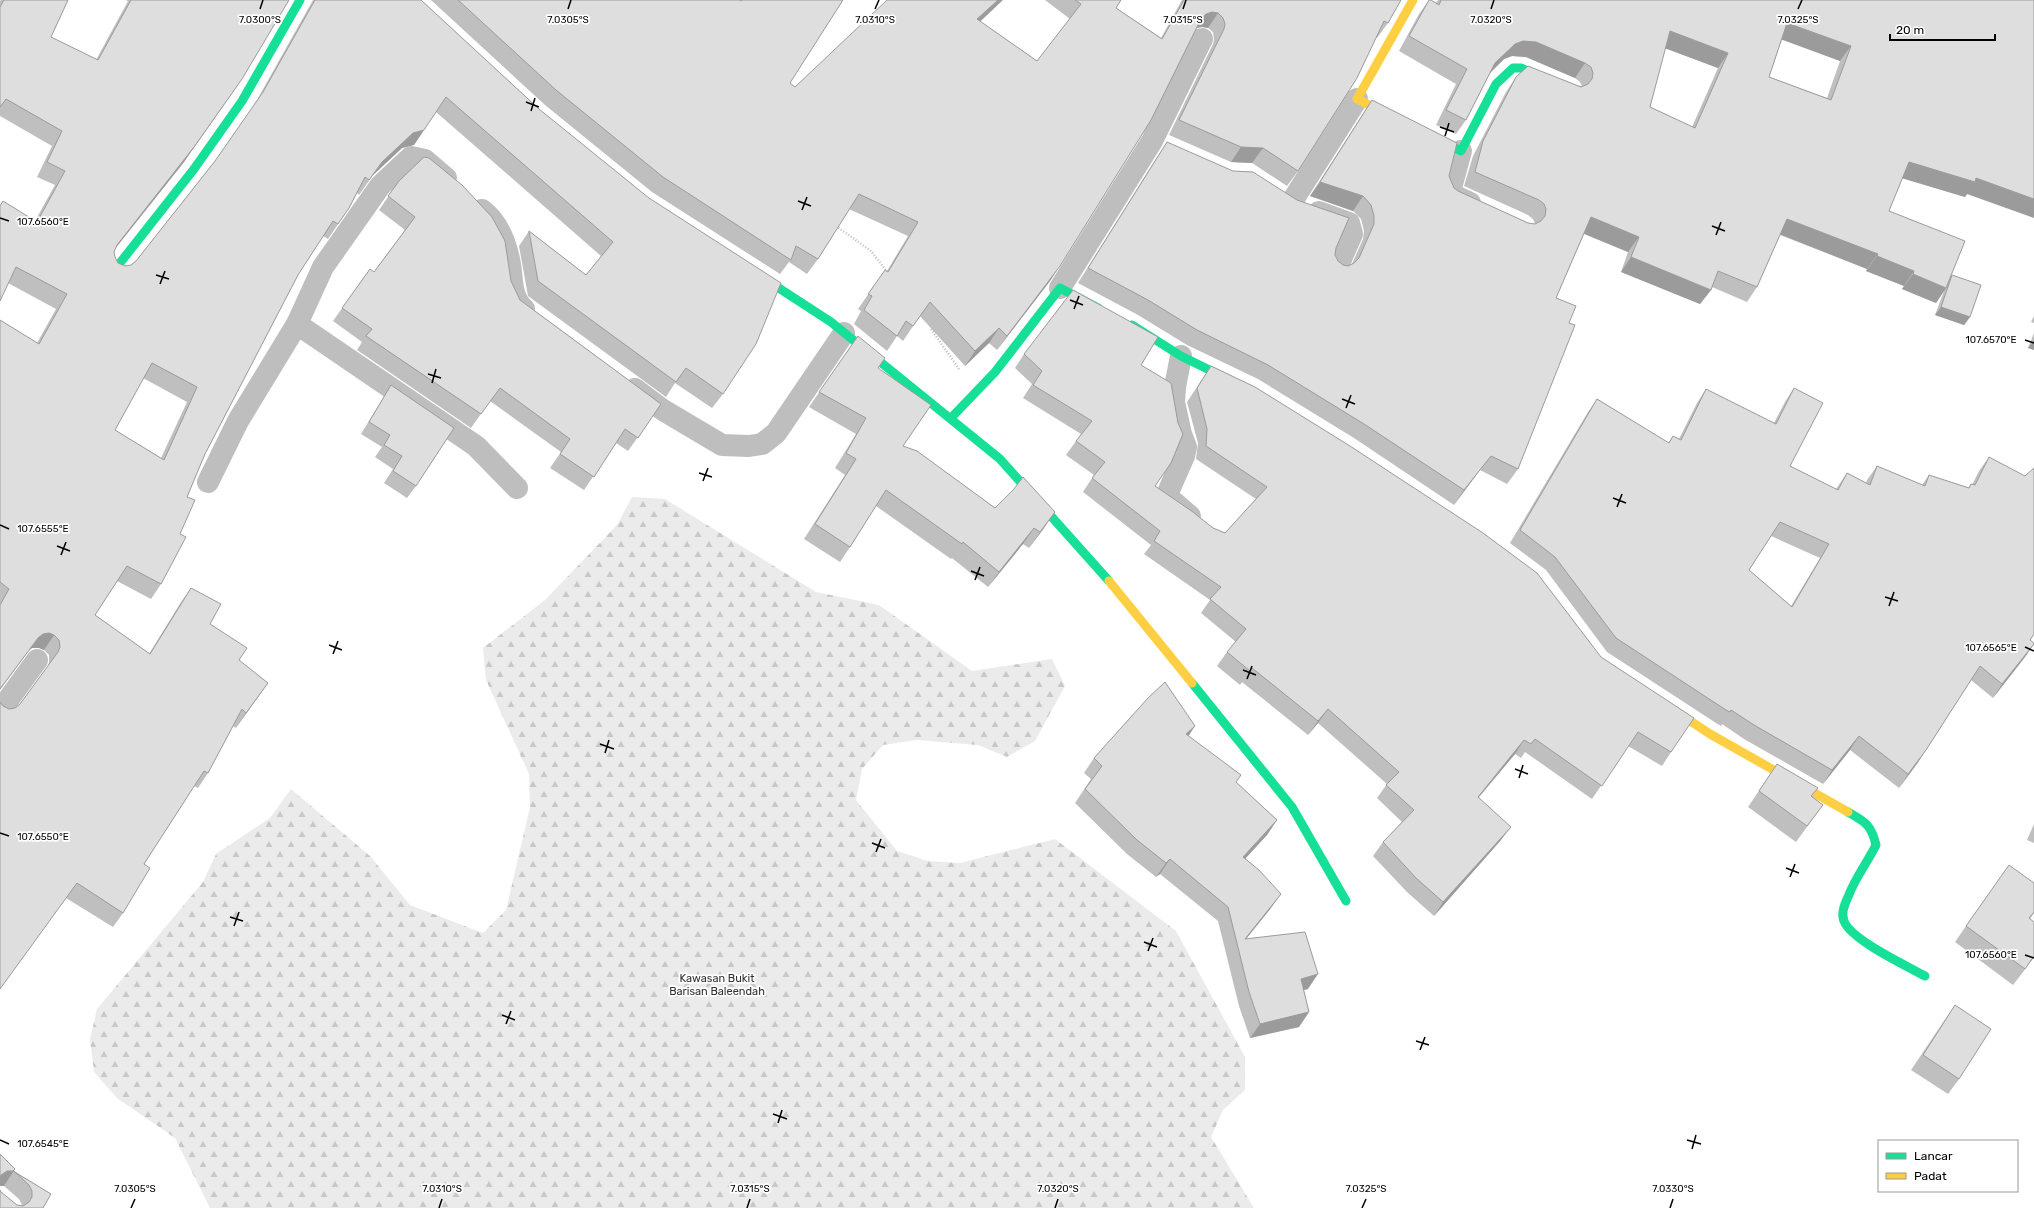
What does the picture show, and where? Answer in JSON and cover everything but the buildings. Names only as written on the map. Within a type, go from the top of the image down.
[{"type":"street","points":[[116,268],[194,169],[242,101],[300,0]]},
{"type":"street","points":[[1291,203],[1357,99],[1413,0]]},
{"type":"street","points":[[950,418],[977,394],[1015,349],[1060,288],[1152,141],[1202,39]]},
{"type":"street","points":[[1487,211],[1453,195],[1451,188],[1461,151],[1496,84],[1513,68],[1521,68],[1563,86]]},
{"type":"street","points":[[1357,99],[1406,123]]},
{"type":"street","points":[[1420,130],[1461,151]]},
{"type":"street","points":[[1152,141],[1173,150]]},
{"type":"street","points":[[208,482],[238,421],[297,324],[323,267],[380,186],[408,159],[415,157],[425,160],[487,214],[501,234],[509,256],[514,296],[518,304],[542,322]]},
{"type":"street","points":[[1271,190],[1291,203],[1349,223],[1352,234],[1337,268]]},
{"type":"street","points":[[745,266],[844,333],[1000,458],[1126,601],[1292,807],[1346,901]]},
{"type":"street","points":[[1060,288],[1106,312]]},
{"type":"street","points":[[1125,322],[1181,356],[1244,387]]},
{"type":"street","points":[[297,324],[476,446],[516,488]]},
{"type":"street","points":[[618,378],[663,410],[722,445],[749,446],[762,444],[776,433],[844,333]]},
{"type":"street","points":[[1181,356],[1175,387],[1174,402],[1181,434],[1186,447],[1184,456],[1169,490],[1169,498],[1205,528]]},
{"type":"street","points":[[0,711],[37,660]]},
{"type":"street","points":[[1658,700],[1710,734],[1868,823],[1873,831],[1876,845],[1850,891],[1844,906],[1844,920],[1851,931],[1877,949],[1925,976]]},
{"type":"path","points":[[832,223],[870,251],[893,278]]},
{"type":"path","points":[[931,327],[977,394]]},
{"type":"green space","name":"Kawasan Bukit Barisan Baleendah","points":[[632,497],[665,499],[816,592],[879,605],[972,671],[1052,659],[1065,686],[1035,741],[1007,757],[978,745],[917,740],[883,745],[862,769],[856,800],[897,851],[928,861],[960,863],[1055,839],[1176,931],[1245,1057],[1245,1090],[1223,1110],[1211,1137],[1254,1208],[210,1208],[175,1138],[117,1098],[94,1072],[90,1039],[97,1009],[203,882],[216,854],[270,818],[291,789],[370,856],[410,905],[483,933],[506,910],[530,807],[529,774],[486,680],[483,648],[545,600],[617,525]]},
{"type":"traffic: fast","points":[[116,268],[194,169],[242,101],[300,0]]},
{"type":"traffic: fast","points":[[1430,135],[1461,151],[1496,84],[1513,68],[1521,68],[1551,81]]},
{"type":"traffic: fast","points":[[754,272],[831,322],[1000,459],[1109,581]]},
{"type":"traffic: fast","points":[[951,418],[995,372],[1060,288],[1098,308]]},
{"type":"traffic: fast","points":[[1132,325],[1181,356],[1234,382]]},
{"type":"traffic: fast","points":[[1192,683],[1292,807],[1346,901]]},
{"type":"traffic: fast","points":[[1848,812],[1866,824],[1872,832],[1876,845],[1854,883],[1847,899],[1843,912],[1844,921],[1857,936],[1868,944],[1925,976]]},
{"type":"traffic: slow","points":[[1395,118],[1357,99],[1413,0]]},
{"type":"traffic: slow","points":[[1109,581],[1192,683]]},
{"type":"traffic: slow","points":[[1666,705],[1710,734],[1848,812]]}]
